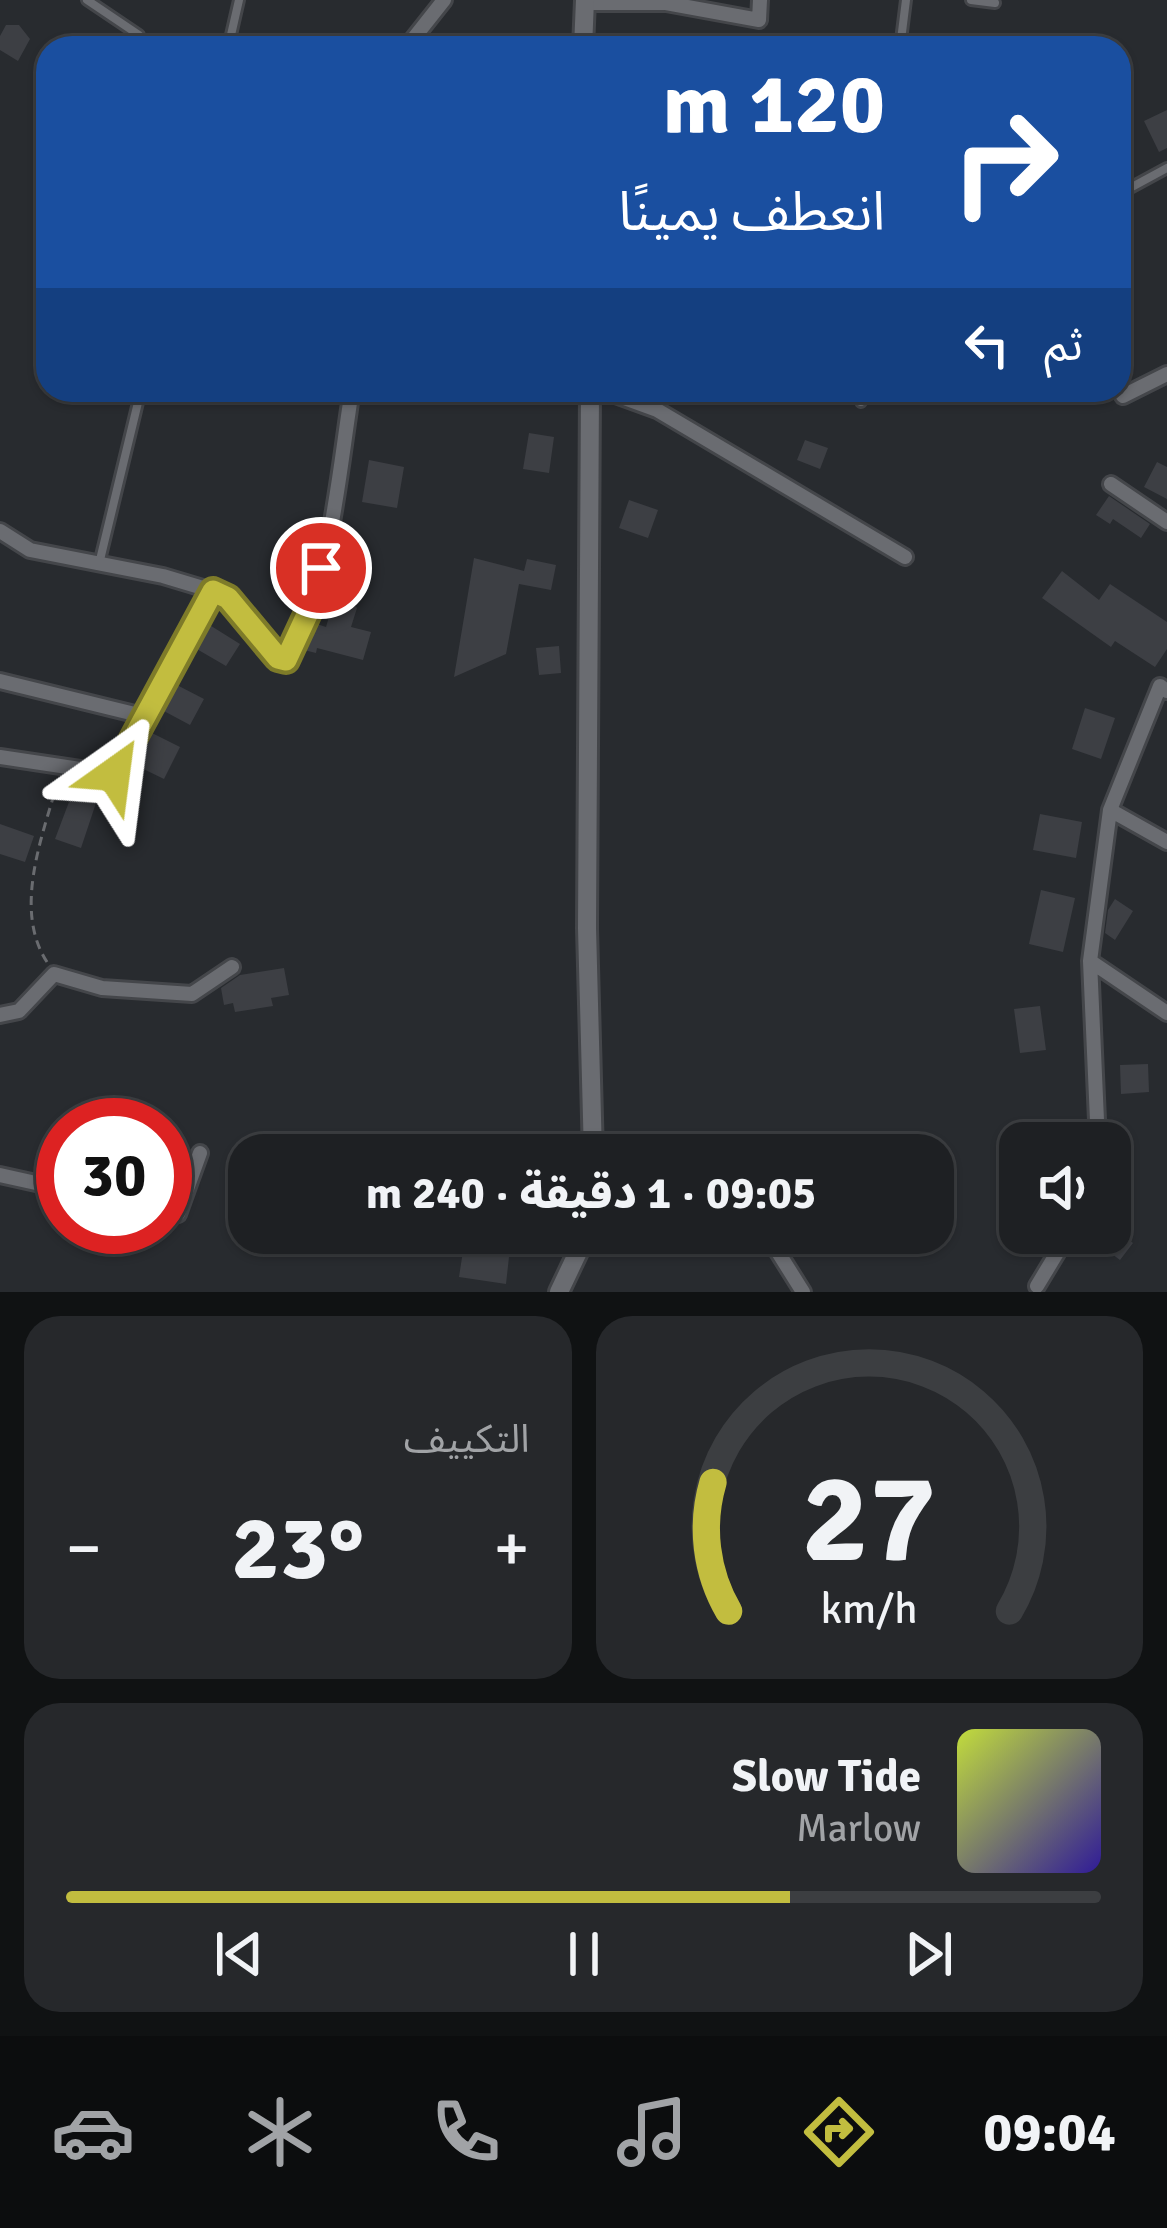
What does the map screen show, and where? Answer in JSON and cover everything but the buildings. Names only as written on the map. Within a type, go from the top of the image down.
[{"type":"street","points":[[584,36],[585,2],[666,3],[759,20],[760,0]]},
{"type":"street","points":[[414,36],[435,3]]},
{"type":"street","points":[[1131,392],[1167,374]]},
{"type":"street","points":[[0,531],[30,550],[163,576],[213,591],[228,598],[278,658],[286,660],[313,602],[350,402]]},
{"type":"street","points":[[590,402],[587,928],[592,1134]]},
{"type":"street","points":[[635,402],[657,410],[905,557]]},
{"type":"street","points":[[1111,484],[1167,522]]},
{"type":"street","points":[[0,757],[114,774],[213,591]]},
{"type":"street","points":[[0,681],[147,717]]},
{"type":"street","points":[[1096,1122],[1090,961],[1110,810],[1160,686],[1167,691]]},
{"type":"street","points":[[1110,810],[1167,842]]},
{"type":"street","points":[[1090,961],[1167,1013]]},
{"type":"street","points":[[0,1015],[19,1011],[54,974],[102,988],[192,994],[232,967]]},
{"type":"street","points":[[192,1175],[200,1153]]},
{"type":"street","points":[[0,1175],[36,1183]]},
{"type":"street","points":[[559,1292],[576,1254]]},
{"type":"street","points":[[779,1254],[803,1292]]},
{"type":"street","points":[[1037,1286],[1056,1254]]},
{"type":"lane","points":[[87,0],[139,35]]},
{"type":"lane","points":[[231,36],[239,0]]},
{"type":"lane","points":[[902,36],[906,0]]},
{"type":"lane","points":[[971,0],[995,3]]},
{"type":"lane","points":[[1131,188],[1167,168]]},
{"type":"lane","points":[[99,566],[138,402]]},
{"type":"path","points":[[54,974],[33,941],[34,867],[62,766]]},
{"type":"route","points":[[114,774],[213,591],[228,598],[278,658],[286,660],[313,602],[321,568]]}]
